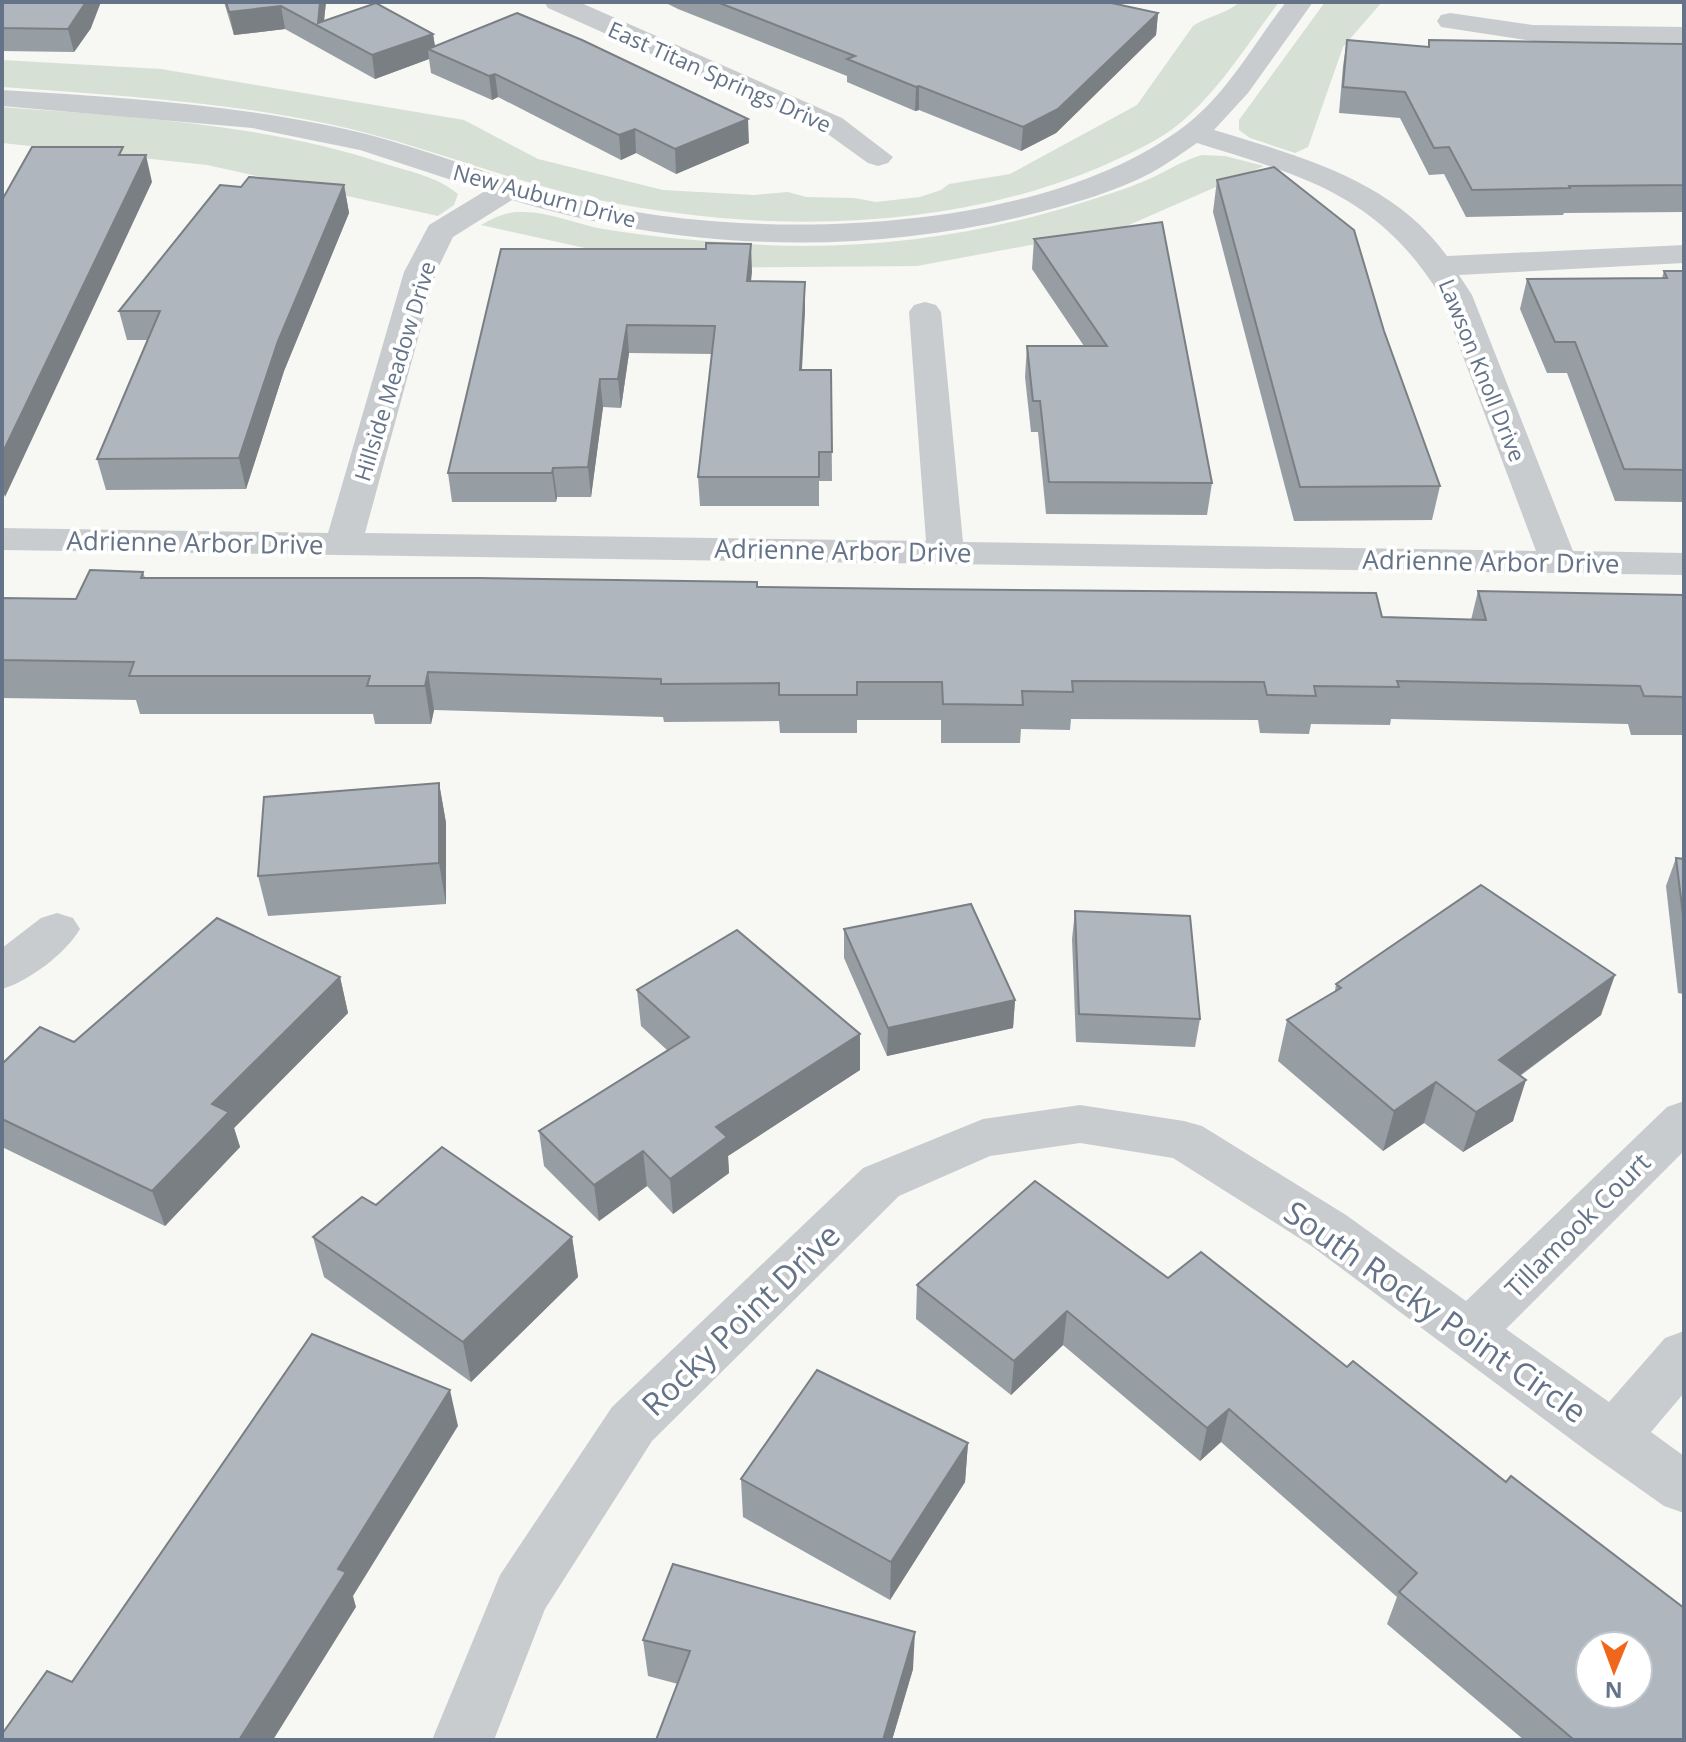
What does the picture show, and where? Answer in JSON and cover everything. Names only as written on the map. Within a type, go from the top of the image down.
[{"type":"street","name":"East Titan Springs Drive","points":[[557,2],[832,124],[878,157]]},
{"type":"street","name":"New Auburn Drive","points":[[2,98],[255,120],[369,144],[508,189],[617,218],[712,231],[802,233],[890,229],[985,216],[1074,193],[1153,161],[1194,133],[1222,108],[1300,2]]},
{"type":"street","points":[[1450,21],[1533,33],[1684,35]]},
{"type":"street","name":"Lawson Knoll Drive","points":[[1194,133],[1320,175],[1379,204],[1420,239],[1441,266],[1456,295],[1559,563]]},
{"type":"street","name":"Hillside Meadow Drive","points":[[344,543],[420,272],[440,232],[508,189]]},
{"type":"street","points":[[1441,266],[1684,254]]},
{"type":"street","points":[[925,312],[945,552]]},
{"type":"street","name":"Adrienne Arbor Drive","points":[[2,539],[1684,564]]},
{"type":"street","points":[[2,972],[57,929]]},
{"type":"street","name":"Tillamook Court","points":[[1470,1331],[1684,1120]]},
{"type":"street","name":"Rocky Point Drive","points":[[463,1740],[521,1594],[632,1424],[881,1182],[983,1138],[1080,1124],[1184,1140]]},
{"type":"street","name":"South Rocky Point Circle","points":[[1184,1140],[1328,1230],[1684,1488]]},
{"type":"street","points":[[1612,1438],[1684,1354]]},
{"type":"shaded area","points":[[1240,2],[1279,2],[1207,97],[1179,124],[1153,141],[1107,164],[1046,187],[984,204],[919,215],[854,220],[788,222],[657,210],[560,191],[396,141],[288,116],[166,100],[2,87],[2,60],[161,69],[464,120],[538,159],[663,190],[754,195],[788,192],[806,197],[854,198],[876,202],[920,197],[949,184],[1010,174],[1137,105],[1193,26]]},
{"type":"shaded area","points":[[1325,2],[1382,2],[1343,47],[1308,147],[1295,153],[1250,138],[1239,130],[1239,120]]},
{"type":"shaded area","points":[[2,107],[196,124],[292,139],[433,179],[458,194],[454,205],[438,216],[207,165],[2,143]]},
{"type":"shaded area","points":[[1202,155],[1225,156],[1264,166],[1122,228],[917,266],[675,268],[481,225],[504,214],[531,212],[603,229],[748,244],[833,246],[918,239],[1044,214],[1128,188]]},
{"type":"building","points":[[2,2],[86,2],[68,29],[2,28]]},
{"type":"building","points":[[226,2],[320,2],[318,23],[376,3],[433,34],[372,55],[281,6],[229,12]]},
{"type":"building","points":[[717,2],[1107,2],[1158,13],[1058,109],[1023,127],[847,59],[855,56]]},
{"type":"building","points":[[517,13],[582,40],[748,119],[675,149],[635,129],[619,135],[495,74],[489,76],[428,49]]},
{"type":"building","points":[[1347,40],[1429,47],[1429,40],[1684,44],[1684,185],[1472,190],[1449,147],[1434,148],[1405,92],[1343,87]]},
{"type":"building","points":[[32,147],[123,147],[119,155],[146,155],[2,454],[2,200]]},
{"type":"building","points":[[1274,167],[1354,230],[1384,331],[1440,486],[1300,487],[1217,180]]},
{"type":"building","points":[[249,177],[344,185],[278,341],[239,458],[97,459],[160,311],[119,311],[220,185],[241,187]]},
{"type":"building","points":[[1162,222],[1212,483],[1049,482],[1040,401],[1033,401],[1027,346],[1107,346],[1034,239]]},
{"type":"building","points":[[706,243],[751,244],[747,281],[805,282],[800,370],[831,370],[832,452],[819,452],[819,477],[698,477],[715,326],[627,325],[618,379],[600,379],[588,467],[553,468],[552,473],[448,473],[501,249],[706,249]]},
{"type":"building","points":[[1664,271],[1684,271],[1684,470],[1624,469],[1575,342],[1555,342],[1527,279],[1667,278]]},
{"type":"building","points":[[90,570],[143,572],[141,578],[479,578],[757,582],[757,587],[1376,593],[1382,617],[1486,620],[1478,591],[1684,595],[1684,697],[1644,696],[1640,686],[1397,681],[1399,687],[1314,686],[1316,696],[1267,695],[1264,682],[1072,681],[1073,692],[1022,691],[1023,705],[943,704],[942,682],[857,682],[857,695],[779,695],[779,683],[661,684],[661,679],[428,672],[425,686],[367,686],[370,676],[129,676],[134,662],[2,660],[2,598],[76,599]]},
{"type":"building","points":[[439,783],[439,863],[258,876],[264,797]]},
{"type":"building","points":[[1676,858],[1684,859],[1684,923]]},
{"type":"building","points":[[1481,885],[1615,975],[1499,1060],[1526,1080],[1476,1112],[1436,1082],[1394,1111],[1287,1020],[1341,988],[1336,984]]},
{"type":"building","points":[[971,904],[1015,1000],[888,1028],[844,929]]},
{"type":"building","points":[[1075,911],[1190,916],[1200,1019],[1079,1014]]},
{"type":"building","points":[[217,918],[340,977],[212,1104],[229,1112],[152,1191],[2,1119],[2,1064],[40,1027],[74,1042]]},
{"type":"building","points":[[737,930],[860,1034],[716,1127],[727,1137],[670,1179],[643,1151],[594,1185],[539,1131],[689,1037],[637,990]]},
{"type":"building","points":[[442,1147],[572,1237],[463,1342],[313,1237],[362,1197],[376,1205]]},
{"type":"building","points":[[1035,1181],[1168,1278],[1201,1252],[1347,1367],[1353,1361],[1506,1482],[1511,1476],[1684,1608],[1684,1740],[1572,1740],[1399,1592],[1417,1573],[1229,1409],[1207,1428],[1067,1311],[1014,1361],[917,1285]]},
{"type":"building","points":[[312,1334],[450,1390],[338,1569],[346,1572],[239,1740],[2,1740],[2,1734],[47,1671],[72,1682]]},
{"type":"building","points":[[817,1370],[968,1443],[891,1562],[741,1479]]},
{"type":"building","points":[[673,1564],[915,1632],[883,1740],[656,1740],[690,1651],[643,1640]]}]
